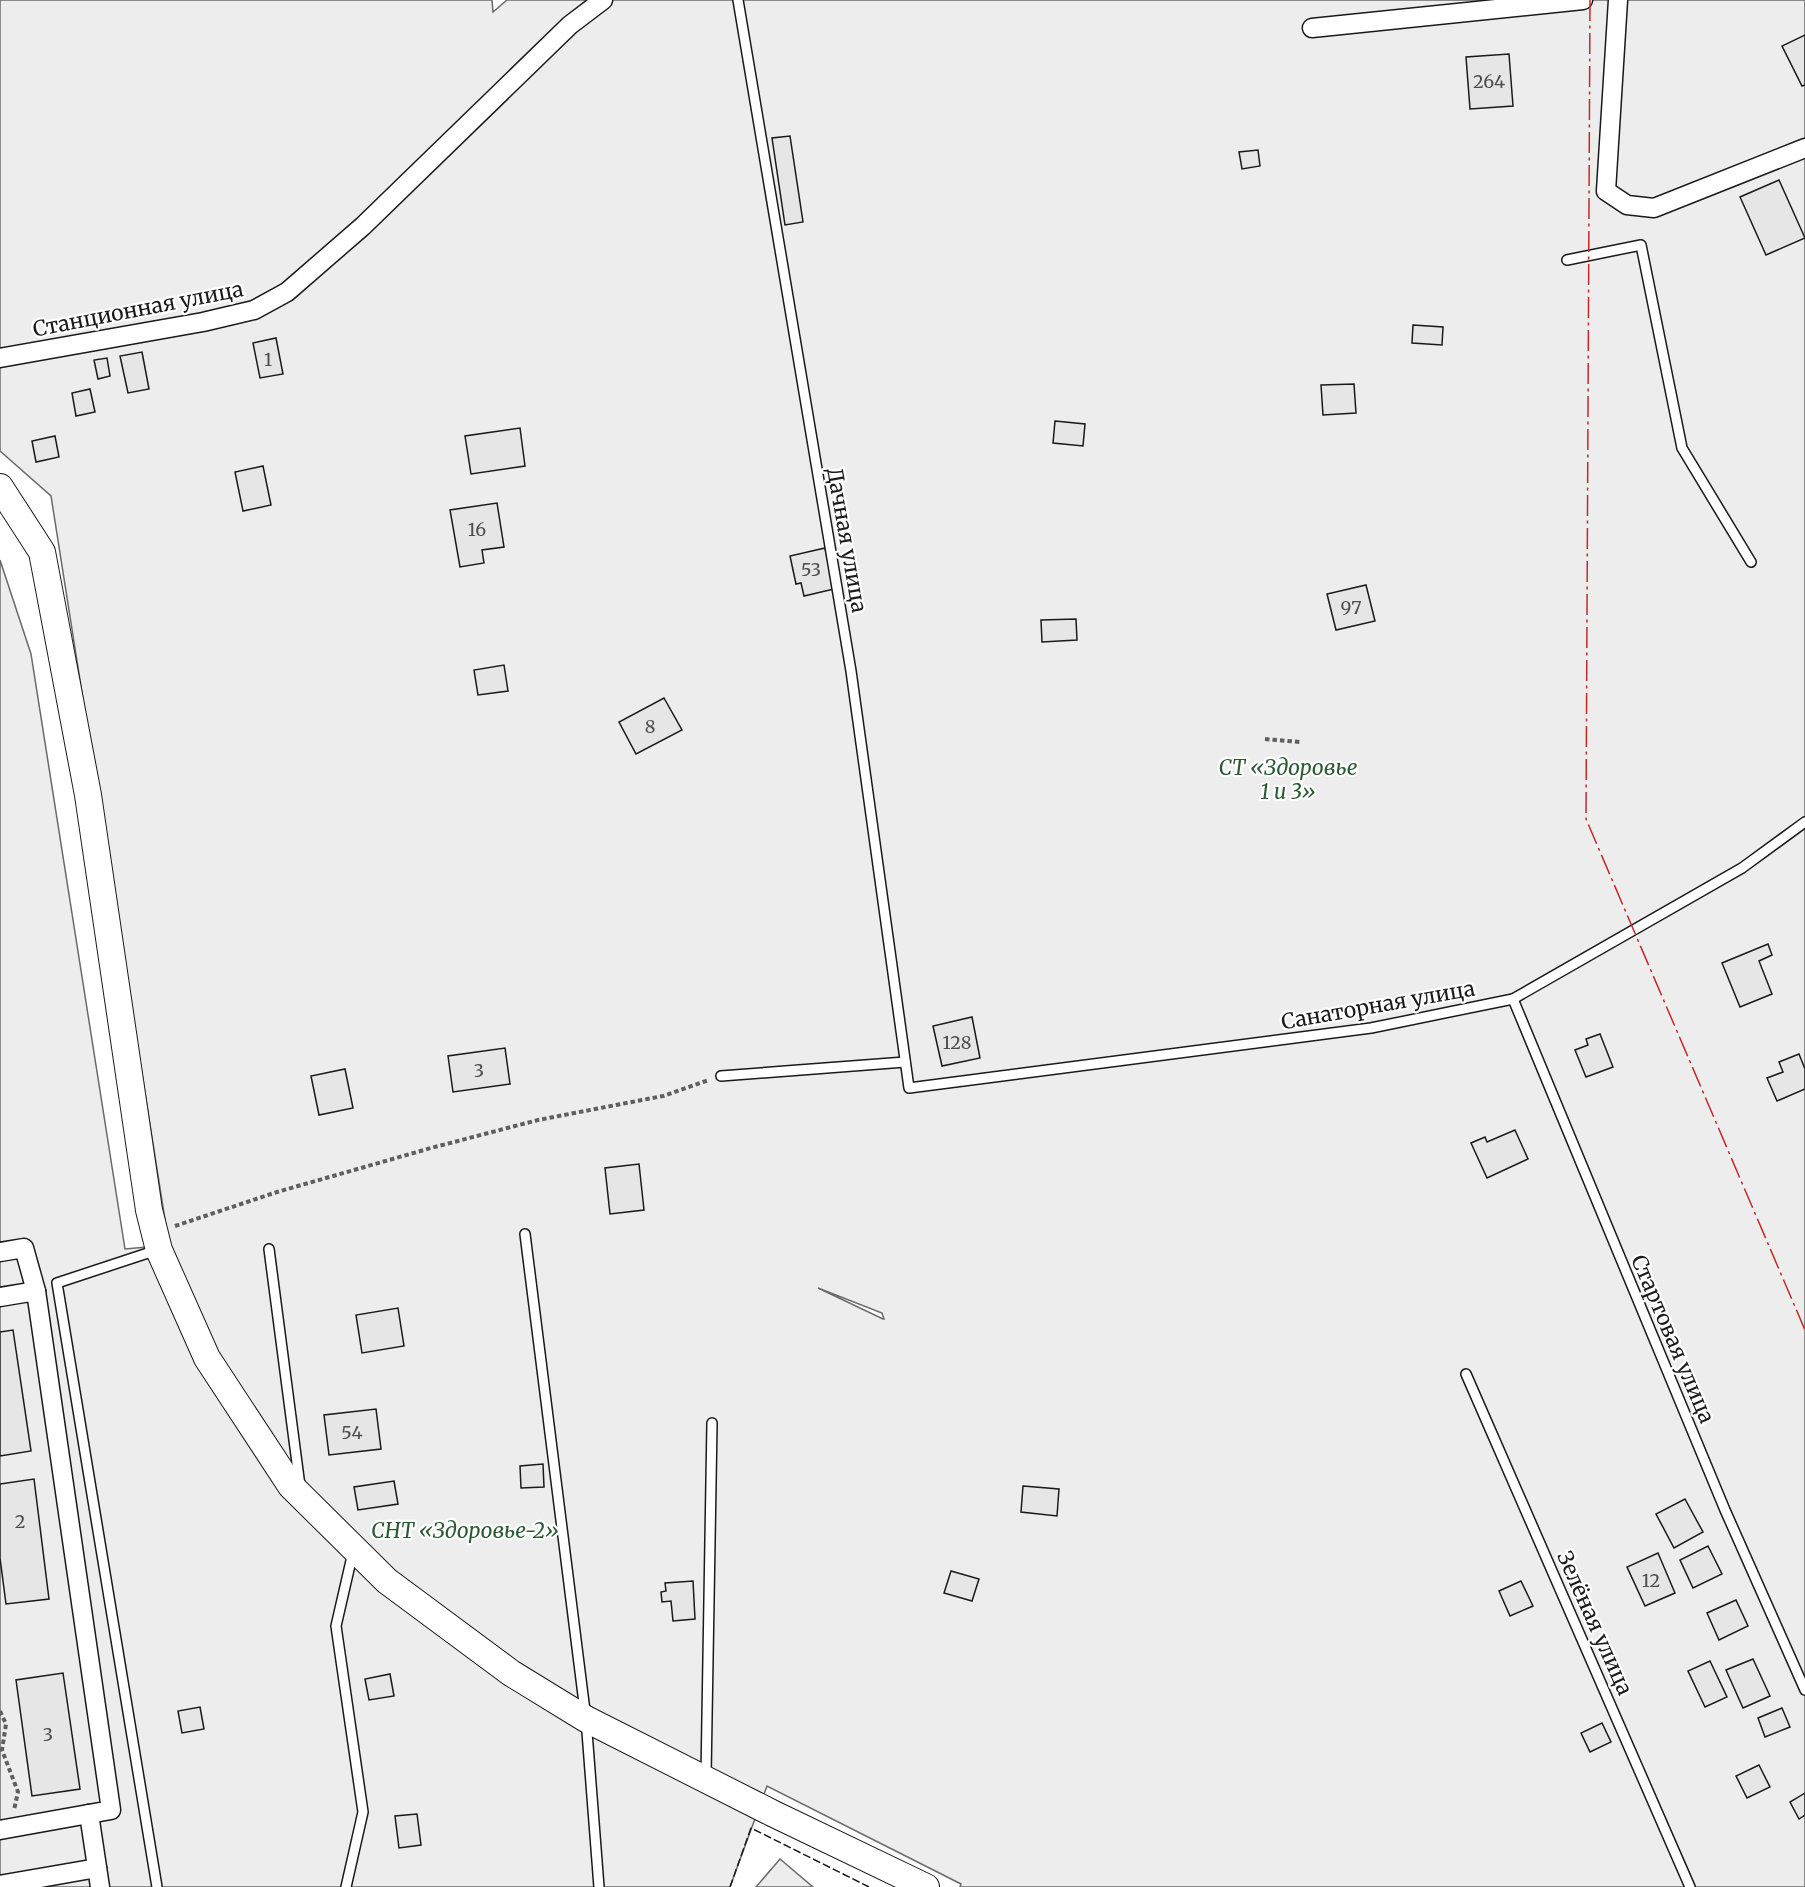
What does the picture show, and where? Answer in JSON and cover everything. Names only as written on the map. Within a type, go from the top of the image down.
[{"type":"main road","points":[[0,487],[42,552],[88,795],[149,1210],[159,1250],[207,1358],[291,1486],[387,1581],[511,1672],[586,1719],[774,1814],[926,1887]]},
{"type":"street","name":"Станционная улица","points":[[0,358],[202,322],[254,310],[287,292],[363,226],[570,25],[603,0]]},
{"type":"street","points":[[1312,28],[1583,0]]},
{"type":"street","points":[[1618,0],[1606,190],[1627,205],[1654,208],[1805,148]]},
{"type":"street","points":[[0,1252],[24,1248],[36,1291],[111,1810],[5,1829]]},
{"type":"street","points":[[0,1297],[36,1291]]},
{"type":"street","points":[[89,1814],[100,1887]]},
{"type":"street","points":[[0,1885],[97,1868]]},
{"type":"lane","name":"Дачная улица","points":[[738,0],[851,671],[909,1088]]},
{"type":"lane","points":[[1567,260],[1641,245],[1682,448],[1751,562]]},
{"type":"lane","name":"Санаторная улица","points":[[909,1088],[1371,1028],[1513,999],[1742,868],[1805,822]]},
{"type":"lane","name":"Стартовая улица","points":[[1513,999],[1725,1510],[1805,1690]]},
{"type":"lane","points":[[721,1076],[905,1062]]},
{"type":"lane","points":[[525,1233],[586,1719],[599,1887]]},
{"type":"lane","points":[[157,1887],[57,1283],[159,1250]]},
{"type":"lane","points":[[269,1250],[302,1497]]},
{"type":"lane","name":"Зелёная улица","points":[[1466,1374],[1690,1887]]},
{"type":"lane","points":[[706,1779],[712,1423]]},
{"type":"lane","points":[[346,1887],[363,1812],[336,1626],[354,1550]]},
{"type":"path","points":[[1265,739],[1300,742]]},
{"type":"path","points":[[159,1250],[167,1229],[277,1192],[538,1120],[663,1096],[721,1076]]},
{"type":"path","points":[[0,1711],[6,1724],[2,1750],[18,1792],[5,1829]]},
{"type":"shaded area","points":[[0,0],[492,0],[493,12],[507,0],[1805,0],[1805,1887],[960,1887],[961,1884],[767,1786],[730,1887],[0,1887],[0,560],[31,654],[125,1249],[169,1245],[51,496],[0,451]],"holes":[[[818,1288],[882,1313],[884,1319]]]},
{"type":"shaded area","points":[[780,1859],[813,1887],[756,1887]]},
{"type":"building","points":[[1805,35],[1805,85],[1802,86],[1782,46]]},
{"type":"building","points":[[1509,54],[1513,106],[1470,109],[1466,57]]},
{"type":"building","points":[[790,136],[803,222],[785,225],[772,138]]},
{"type":"building","points":[[1258,150],[1260,166],[1242,169],[1239,152]]},
{"type":"building","points":[[1779,180],[1805,238],[1766,255],[1740,197]]},
{"type":"building","points":[[1413,325],[1443,327],[1442,345],[1412,343]]},
{"type":"building","points":[[276,338],[283,374],[260,378],[253,343]]},
{"type":"building","points":[[142,352],[149,389],[128,393],[120,356]]},
{"type":"building","points":[[107,358],[110,376],[98,379],[94,360]]},
{"type":"building","points":[[1354,384],[1356,413],[1323,415],[1321,385]]},
{"type":"building","points":[[90,389],[95,412],[76,416],[72,393]]},
{"type":"building","points":[[1055,421],[1085,424],[1083,446],[1053,443]]},
{"type":"building","points":[[520,428],[525,466],[471,474],[465,436]]},
{"type":"building","points":[[55,436],[59,457],[36,462],[32,441]]},
{"type":"building","points":[[263,466],[271,505],[243,511],[235,472]]},
{"type":"building","points":[[497,503],[504,547],[482,550],[484,563],[460,567],[450,510]]},
{"type":"building","points":[[825,548],[834,589],[804,596],[801,583],[796,584],[790,556]]},
{"type":"building","points":[[1366,585],[1375,621],[1336,630],[1327,594]]},
{"type":"building","points":[[1076,619],[1077,640],[1042,642],[1041,620]]},
{"type":"building","points":[[504,665],[508,691],[478,695],[474,670]]},
{"type":"building","points":[[664,698],[682,730],[636,754],[619,722]]},
{"type":"building","points":[[1768,944],[1772,955],[1759,961],[1772,994],[1740,1007],[1722,963]]},
{"type":"building","points":[[972,1017],[980,1058],[942,1066],[933,1026]]},
{"type":"building","points":[[1600,1034],[1613,1067],[1586,1077],[1575,1050],[1588,1045],[1586,1039]]},
{"type":"building","points":[[505,1048],[510,1084],[453,1092],[448,1056]]},
{"type":"building","points":[[1799,1054],[1805,1069],[1805,1089],[1777,1101],[1767,1078],[1783,1072],[1779,1062]]},
{"type":"building","points":[[345,1069],[353,1108],[319,1115],[311,1076]]},
{"type":"building","points":[[1515,1130],[1528,1159],[1487,1178],[1471,1143],[1485,1137],[1487,1142]]},
{"type":"building","points":[[639,1164],[644,1210],[610,1214],[605,1168]]},
{"type":"building","points":[[398,1308],[404,1346],[362,1353],[356,1315]]},
{"type":"building","points":[[13,1330],[31,1451],[0,1456],[0,1332]]},
{"type":"building","points":[[376,1409],[381,1449],[329,1455],[324,1415]]},
{"type":"building","points":[[543,1464],[544,1487],[521,1488],[520,1466]]},
{"type":"building","points":[[34,1479],[49,1599],[6,1604],[0,1558],[0,1484]]},
{"type":"building","points":[[394,1481],[398,1504],[358,1510],[354,1487]]},
{"type":"building","points":[[1023,1486],[1059,1489],[1057,1516],[1021,1512]]},
{"type":"building","points":[[1685,1499],[1703,1532],[1674,1548],[1656,1514]]},
{"type":"building","points":[[1708,1546],[1722,1574],[1693,1588],[1680,1560]]},
{"type":"building","points":[[1658,1553],[1675,1593],[1645,1606],[1627,1567]]},
{"type":"building","points":[[951,1571],[979,1579],[972,1601],[944,1593]]},
{"type":"building","points":[[693,1581],[695,1619],[673,1621],[671,1601],[662,1602],[661,1592],[666,1591],[665,1583]]},
{"type":"building","points":[[1521,1581],[1533,1606],[1510,1616],[1499,1591]]},
{"type":"building","points":[[1736,1600],[1748,1626],[1719,1640],[1707,1613]]},
{"type":"building","points":[[1753,1659],[1770,1696],[1743,1708],[1726,1670]]},
{"type":"building","points":[[1710,1661],[1727,1697],[1705,1707],[1688,1671]]},
{"type":"building","points":[[63,1673],[80,1789],[32,1796],[16,1680]]},
{"type":"building","points":[[390,1674],[394,1696],[369,1700],[365,1679]]},
{"type":"building","points":[[200,1707],[204,1729],[182,1733],[178,1711]]},
{"type":"building","points":[[1782,1708],[1790,1727],[1765,1737],[1758,1718]]},
{"type":"building","points":[[1602,1723],[1611,1742],[1590,1752],[1581,1733]]},
{"type":"building","points":[[1759,1765],[1770,1787],[1747,1798],[1736,1776]]},
{"type":"building","points":[[1805,1793],[1805,1815],[1799,1819],[1790,1802]]},
{"type":"building","points":[[417,1814],[421,1845],[399,1848],[395,1816]]},
{"type":"fence","points":[[730,1887],[751,1828],[869,1887]]},
{"type":"power","points":[[1590,0],[1586,819],[1805,1330]]},
{"type":"park label","name":"СТ «Здоровье 1 и 3»","points":[[1288,779]]},
{"type":"park label","name":"СНТ «Здоровье-2»","points":[[465,1530]]}]
